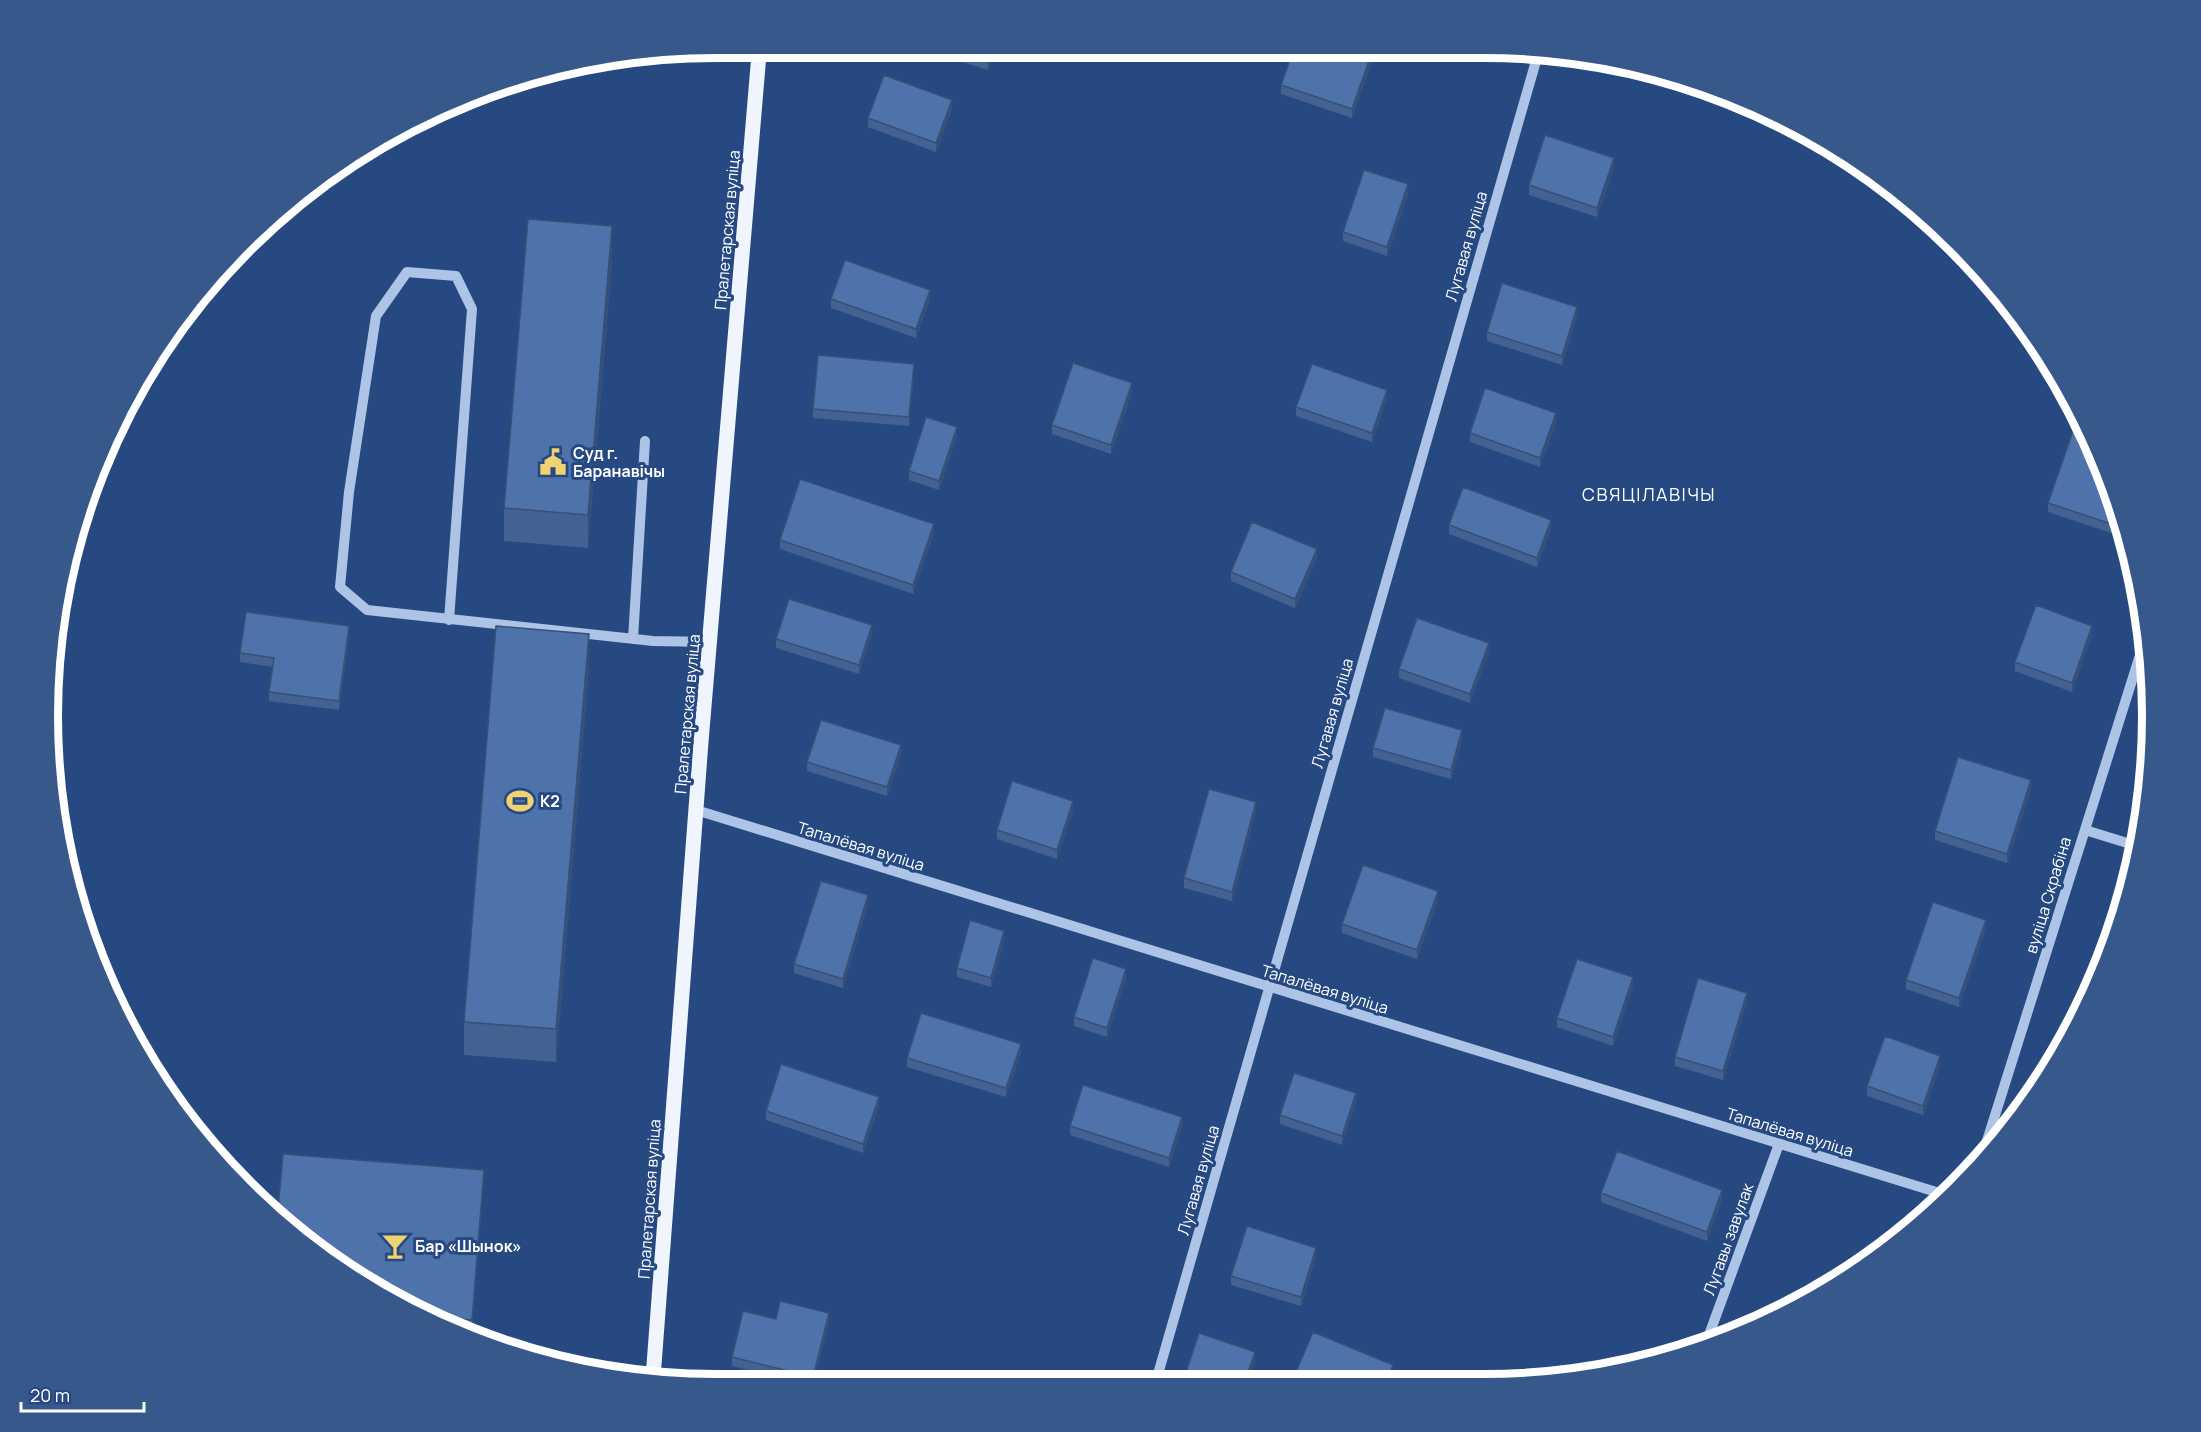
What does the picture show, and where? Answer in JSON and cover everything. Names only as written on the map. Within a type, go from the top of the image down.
[{"type":"main road","name":"Пралетарская вуліца","points":[[654,1370],[696,810],[712,642],[759,58]]},
{"type":"street","name":"Лугавая вуліца","points":[[1158,1374],[1536,61]]},
{"type":"street","points":[[449,620],[472,309],[456,276],[407,272],[376,316],[349,492],[340,587],[367,610],[449,620],[682,644],[712,642]]},
{"type":"street","points":[[633,639],[645,441]]},
{"type":"street","name":"вуліца Скрабіна","points":[[1987,1140],[2139,657]]},
{"type":"street","name":"Тапалёвая вуліца","points":[[696,810],[1938,1192]]},
{"type":"street","points":[[2085,830],[2130,844]]},
{"type":"street","name":"Лугавы завулак","points":[[1709,1334],[1779,1144]]},
{"type":"building","points":[[1291,58],[1370,58],[1352,109],[1281,85]]},
{"type":"building","points":[[884,75],[952,100],[936,143],[868,118]]},
{"type":"building","points":[[1545,135],[1614,158],[1597,208],[1529,185]]},
{"type":"building","points":[[1364,170],[1408,184],[1387,247],[1343,232]]},
{"type":"building","name":"Суд г. Баранавічы","points":[[528,219],[612,226],[588,515],[504,508]]},
{"type":"building","points":[[845,260],[930,290],[916,329],[831,299]]},
{"type":"building","points":[[1502,283],[1577,307],[1562,356],[1487,332]]},
{"type":"building","points":[[818,355],[914,364],[909,417],[813,409]]},
{"type":"building","points":[[1073,363],[1132,383],[1111,445],[1052,425]]},
{"type":"building","points":[[1312,364],[1387,390],[1372,433],[1296,407]]},
{"type":"building","points":[[1485,388],[1556,413],[1540,458],[1470,433]]},
{"type":"building","points":[[926,417],[957,427],[939,481],[909,471]]},
{"type":"building","points":[[2074,428],[2077,429],[2114,525],[2048,503]]},
{"type":"building","points":[[800,479],[934,524],[913,585],[780,540]]},
{"type":"building","points":[[1463,487],[1551,520],[1537,558],[1449,525]]},
{"type":"building","points":[[1252,522],[1317,549],[1295,599],[1231,572]]},
{"type":"building","points":[[789,599],[872,625],[859,665],[776,639]]},
{"type":"building","points":[[2036,605],[2092,626],[2072,683],[2015,662]]},
{"type":"building","points":[[246,612],[349,626],[339,701],[269,692],[274,658],[240,653]]},
{"type":"building","points":[[1417,618],[1489,643],[1470,694],[1399,669]]},
{"type":"building","points":[[496,626],[589,634],[556,1029],[464,1022]]},
{"type":"building","points":[[1385,708],[1462,730],[1451,770],[1373,748]]},
{"type":"building","points":[[821,720],[901,745],[887,787],[807,762]]},
{"type":"building","points":[[1958,757],[2031,780],[2007,854],[1935,831]]},
{"type":"building","points":[[1012,781],[1073,801],[1057,850],[997,830]]},
{"type":"building","points":[[1209,789],[1256,802],[1232,892],[1184,878]]},
{"type":"building","points":[[1363,865],[1438,891],[1417,950],[1342,924]]},
{"type":"building","points":[[821,881],[868,895],[843,979],[794,964]]},
{"type":"building","points":[[1933,902],[1986,920],[1959,998],[1906,980]]},
{"type":"building","points":[[970,920],[1004,931],[991,978],[957,968]]},
{"type":"building","points":[[1093,958],[1126,969],[1107,1028],[1074,1017]]},
{"type":"building","points":[[1577,959],[1633,977],[1613,1037],[1557,1018]]},
{"type":"building","points":[[1698,978],[1747,993],[1723,1071],[1675,1057]]},
{"type":"building","points":[[921,1013],[1021,1044],[1006,1088],[907,1058]]},
{"type":"building","points":[[1885,1036],[1940,1056],[1923,1106],[1867,1086]]},
{"type":"building","points":[[781,1064],[879,1097],[863,1144],[766,1111]]},
{"type":"building","points":[[1294,1073],[1356,1093],[1342,1136],[1280,1115]]},
{"type":"building","points":[[1083,1085],[1182,1117],[1169,1158],[1070,1126]]},
{"type":"building","points":[[1617,1151],[1722,1190],[1707,1232],[1601,1193]]},
{"type":"building","name":"Бар «Шынок»","points":[[283,1154],[484,1170],[472,1320],[454,1319],[387,1285],[316,1238],[278,1206]]},
{"type":"building","points":[[1247,1226],[1316,1248],[1301,1297],[1231,1276]]},
{"type":"building","points":[[780,1301],[829,1313],[814,1374],[801,1374],[732,1357],[743,1311],[776,1319]]},
{"type":"building","points":[[1313,1332],[1393,1365],[1389,1374],[1295,1374]]},
{"type":"building","points":[[1199,1333],[1255,1352],[1247,1374],[1185,1374]]},
{"type":"place","name":"Суд г. Баранавічы","points":[[553,462]]},
{"type":"place","name":"К2","points":[[520,801]]},
{"type":"place","name":"Бар «Шынок»","points":[[395,1246]]},
{"type":"district","name":"СВЯЦІЛАВІЧЫ","points":[[1649,495]]}]
